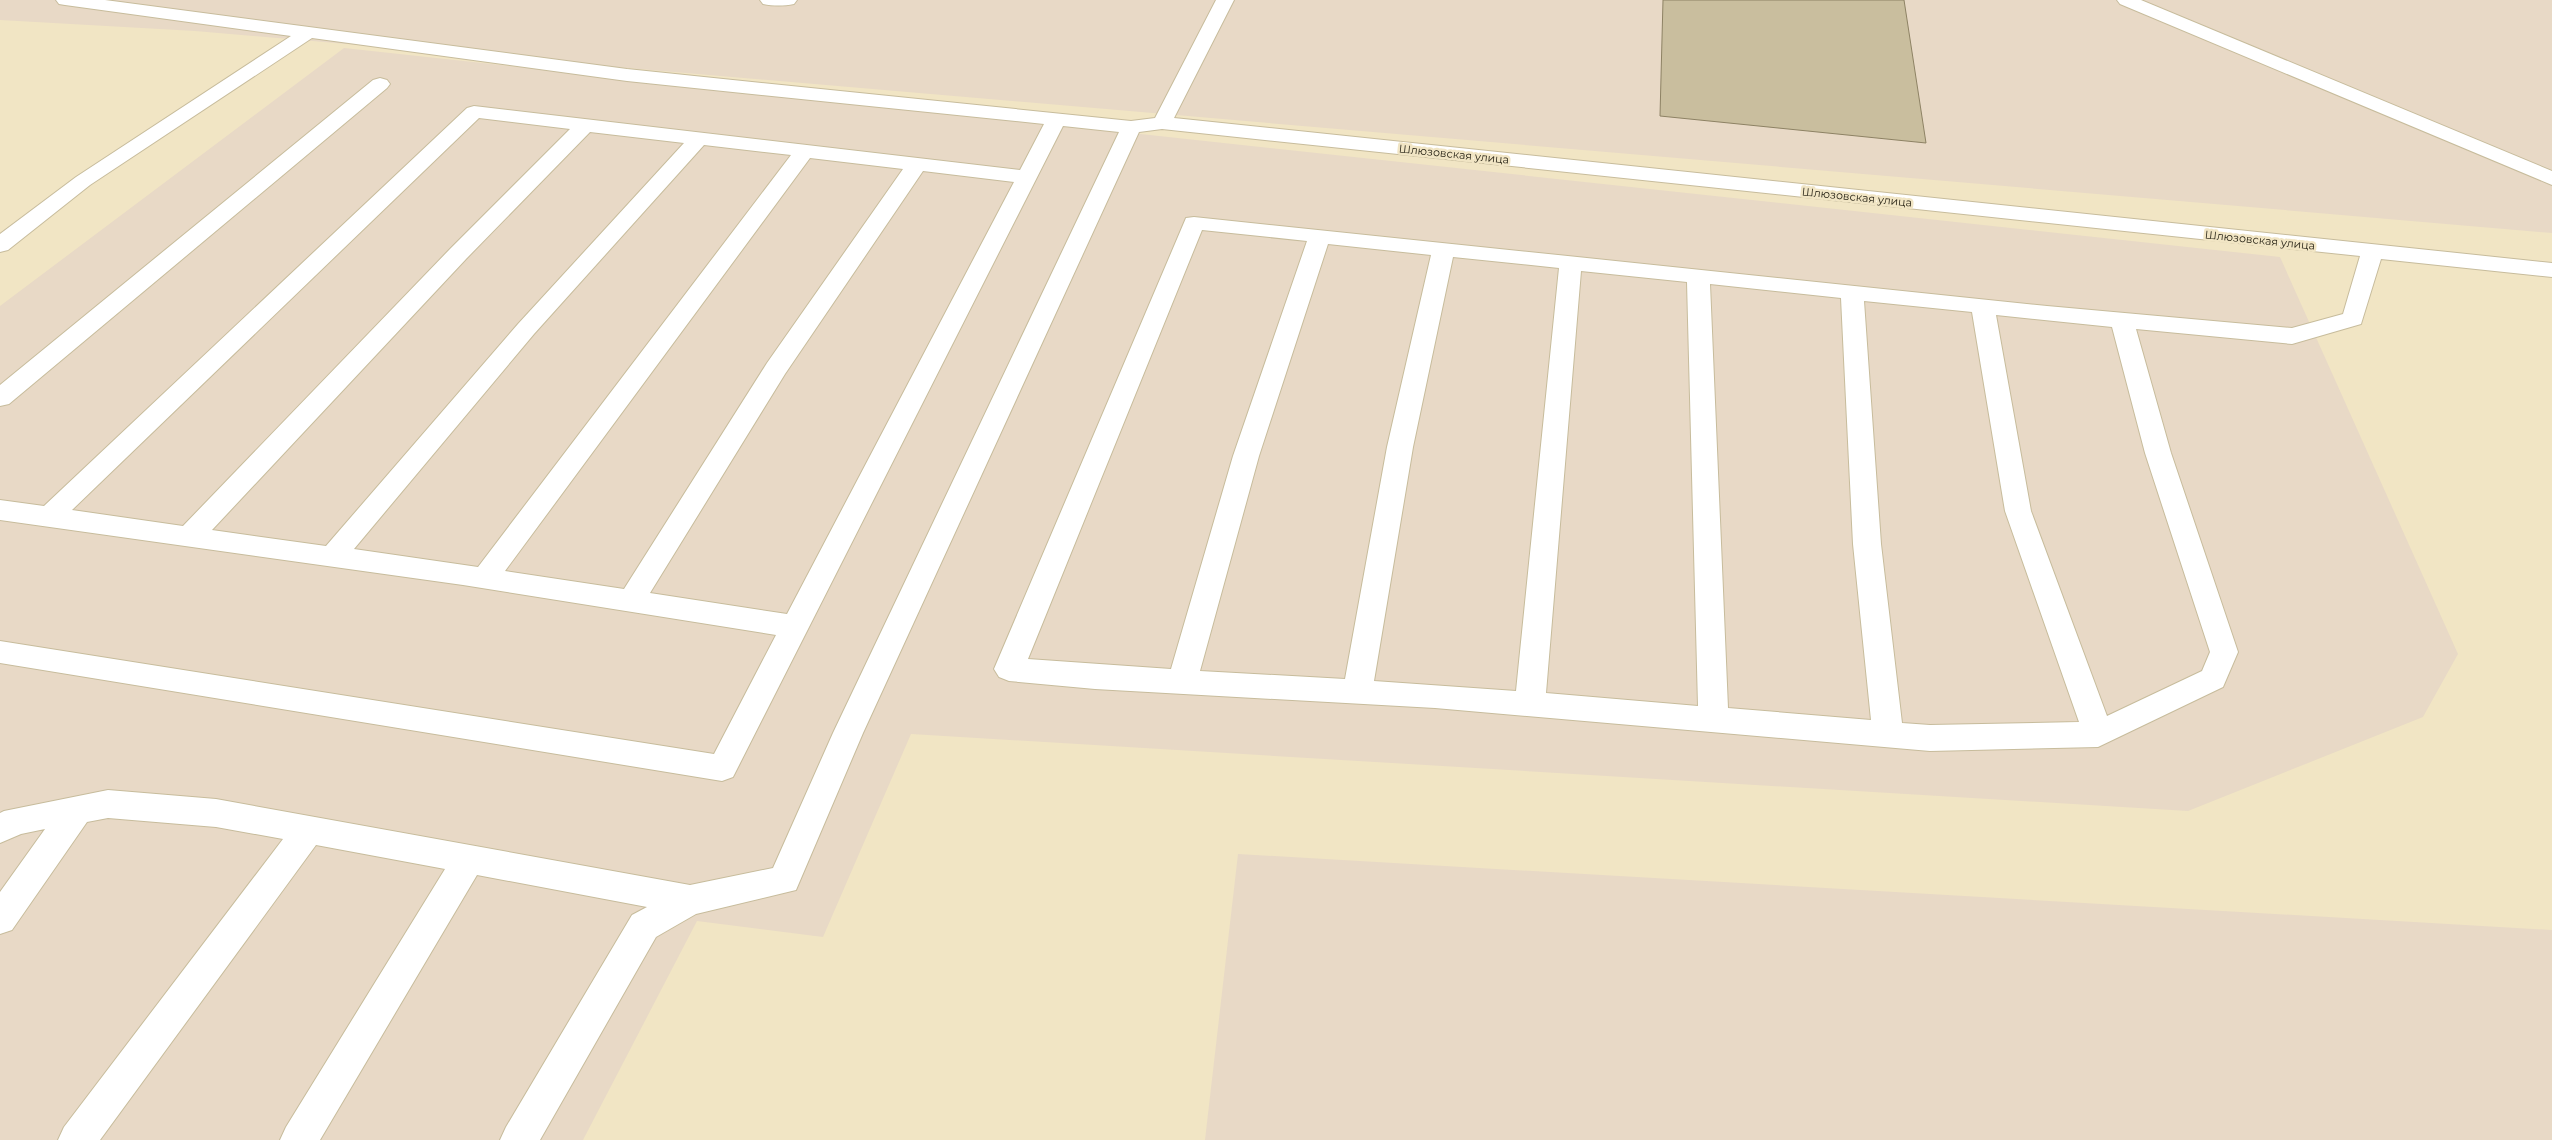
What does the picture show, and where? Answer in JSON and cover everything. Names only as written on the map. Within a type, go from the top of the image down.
[{"type":"street","name":"Шлюзовская улица","points":[[65,0],[627,74],[1131,126],[1162,123],[2552,270]]},
{"type":"street","points":[[769,0],[788,0]]},
{"type":"street","points":[[1162,123],[1225,0]]},
{"type":"street","points":[[2126,0],[2552,179]]},
{"type":"street","points":[[0,245],[83,181],[309,32]]},
{"type":"street","points":[[0,398],[380,84]]},
{"type":"street","points":[[49,517],[474,112],[698,140],[1027,177]]},
{"type":"street","points":[[0,652],[722,768],[1057,119]]},
{"type":"street","points":[[189,537],[451,261],[584,126]]},
{"type":"street","points":[[519,1140],[644,926],[690,900],[784,880],[848,734],[1131,126]]},
{"type":"street","points":[[332,557],[526,329],[698,140]]},
{"type":"street","points":[[484,579],[804,152]]},
{"type":"street","points":[[632,601],[776,369],[917,164]]},
{"type":"street","points":[[2122,320],[2158,454],[2224,652],[2213,679],[2098,734],[1930,738],[1530,704],[1009,669],[1194,223],[1983,307],[2122,320],[2292,336],[2353,319],[2372,252]]},
{"type":"street","points":[[1182,682],[1246,456],[1319,237]]},
{"type":"street","points":[[1357,692],[1400,447],[1442,250]]},
{"type":"street","points":[[1530,704],[1570,263]]},
{"type":"street","points":[[1698,277],[1713,720]]},
{"type":"street","points":[[1852,293],[1867,544],[1888,735]]},
{"type":"street","points":[[1983,307],[2018,511],[2098,734]]},
{"type":"street","points":[[0,510],[484,579],[796,626]]},
{"type":"street","points":[[0,829],[15,821],[108,804],[216,813],[470,858],[690,900]]},
{"type":"street","points":[[0,919],[77,810]]},
{"type":"street","points":[[77,1140],[310,829]]},
{"type":"street","points":[[299,1140],[470,858]]},
{"type":"shaded area","points":[[0,0],[2552,0],[2552,233],[195,31],[0,20]]},
{"type":"shaded area","points":[[344,48],[2280,257],[2458,654],[2423,717],[2188,811],[911,734],[823,937],[697,921],[583,1140],[0,1140],[0,306]]},
{"type":"shaded area","points":[[1238,854],[2552,930],[2552,1140],[1205,1140]]},
{"type":"building","points":[[1663,0],[1904,0],[1926,143],[1660,116]]}]
